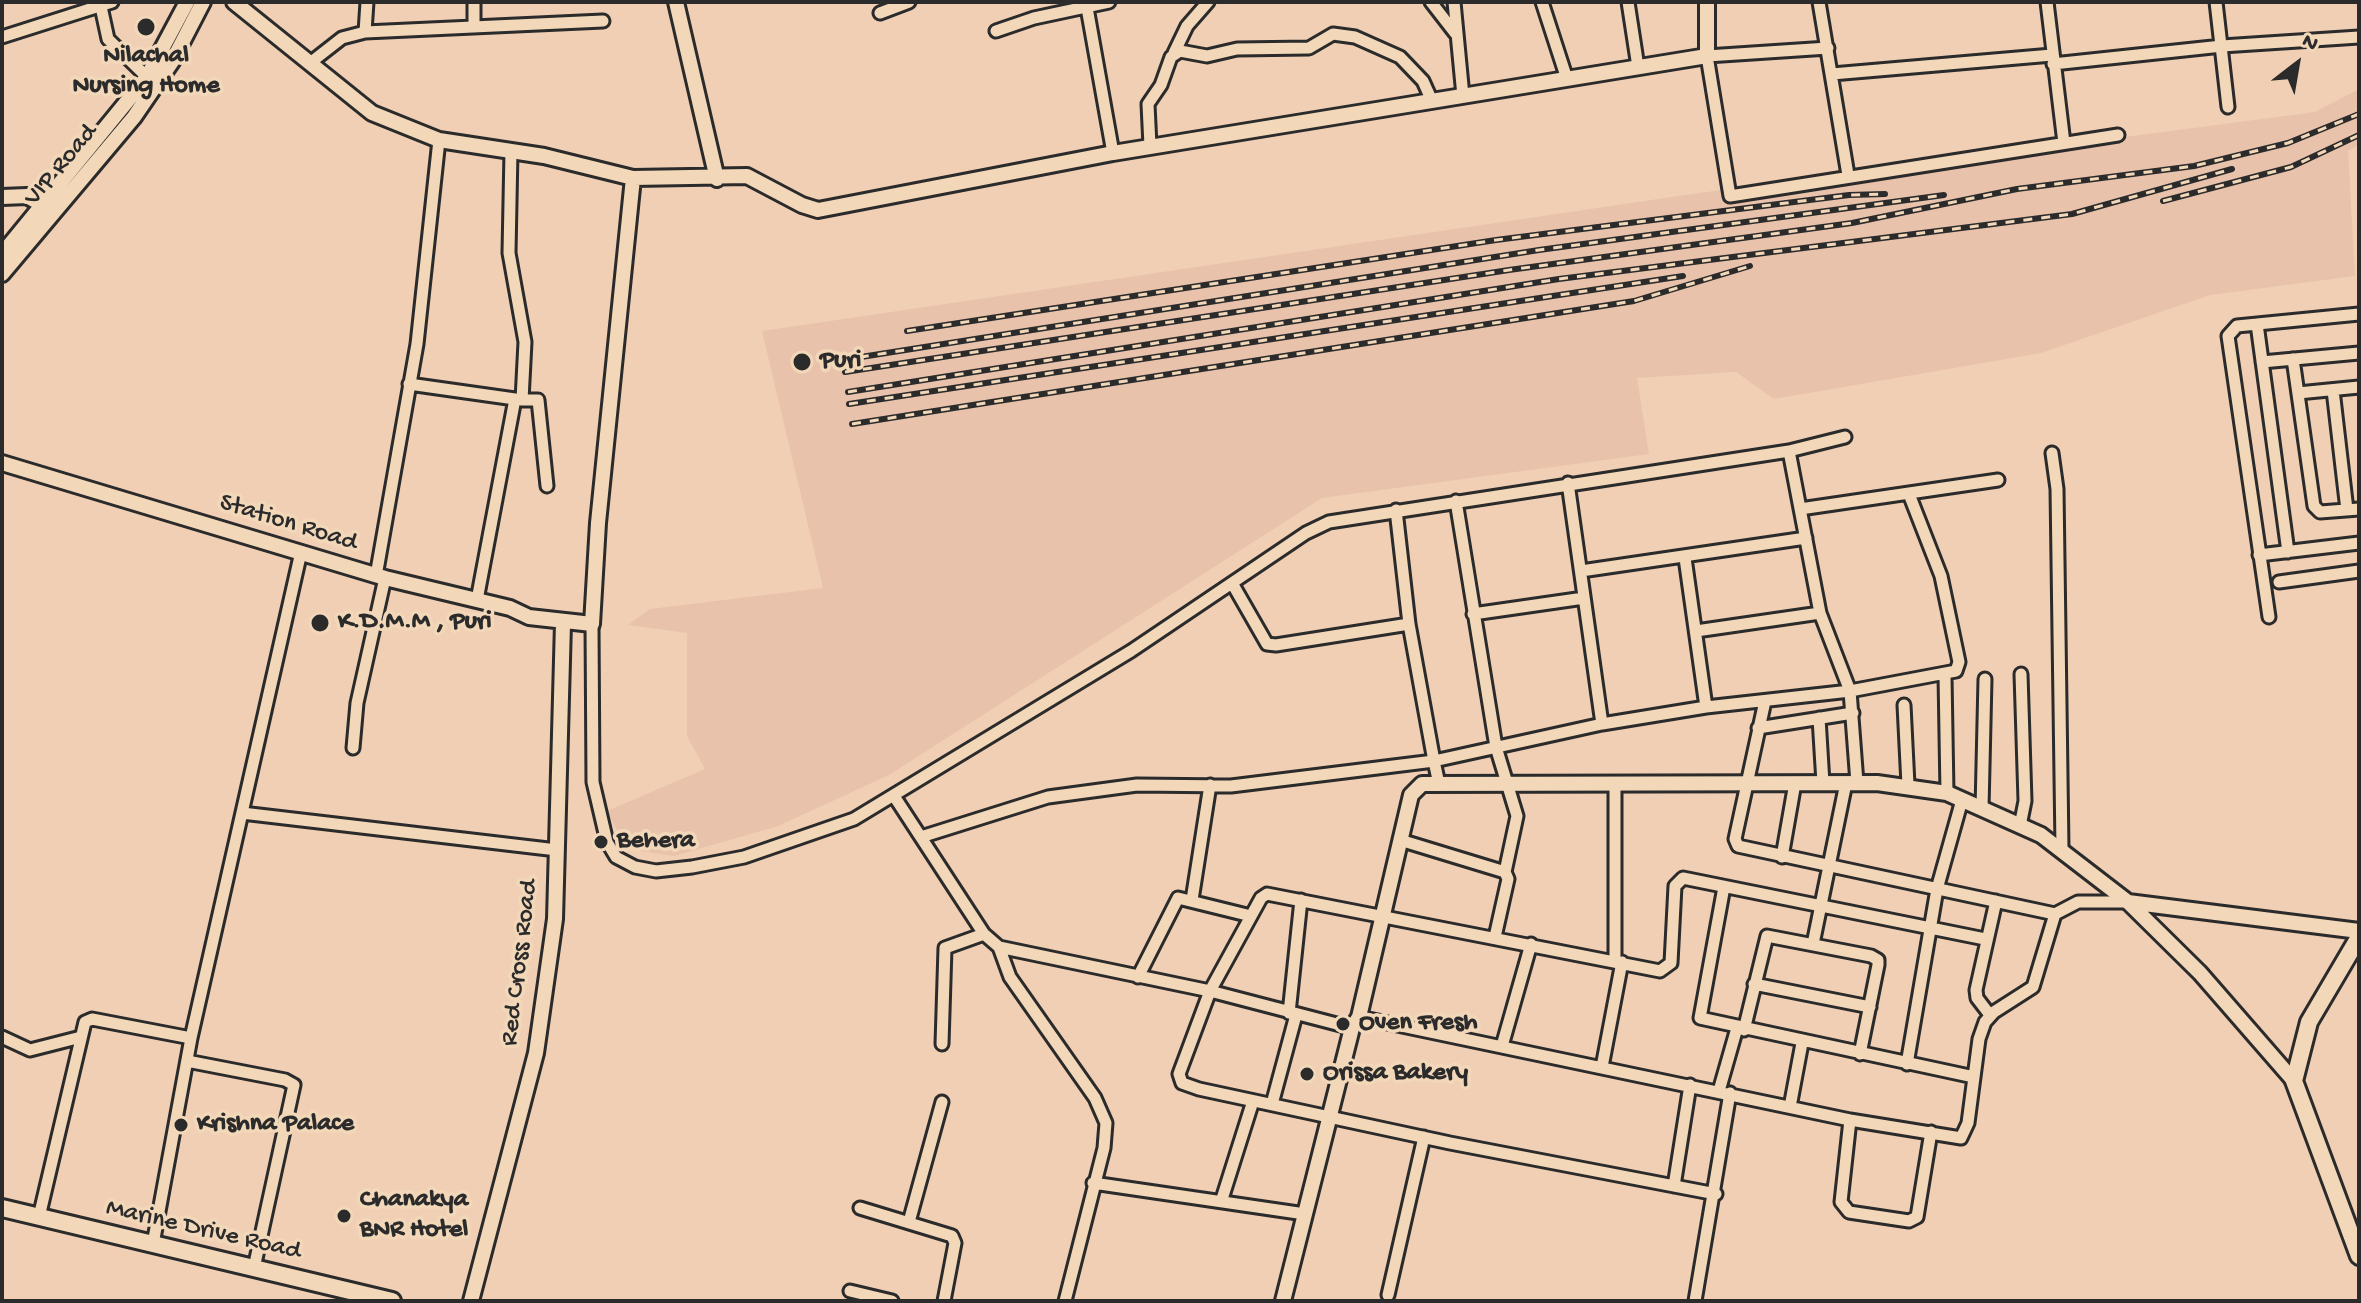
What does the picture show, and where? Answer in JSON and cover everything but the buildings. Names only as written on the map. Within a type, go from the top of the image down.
[{"type":"highway","points":[[2359,937],[2309,1022],[2294,1081],[2359,1256]]},
{"type":"highway","name":"Marine Drive Road","points":[[2,1208],[392,1301]]},
{"type":"main road","name":"VIP Road","points":[[2,274],[147,77],[187,2]]},
{"type":"main road","name":"VIP Road","points":[[2,254],[49,209],[160,82],[203,2]]},
{"type":"main road","points":[[234,2],[372,113],[439,140],[511,151],[633,178],[756,178],[802,205],[818,210],[1150,146],[1707,56],[1707,2]]},
{"type":"main road","points":[[676,2],[717,179]]},
{"type":"main road","points":[[592,624],[598,523],[633,178]]},
{"type":"main road","points":[[2,208],[8,197],[27,196],[49,209]]},
{"type":"main road","name":"Station Road","points":[[2,463],[382,580],[477,600],[529,617],[592,624]]},
{"type":"main road","points":[[2,472],[300,557]]},
{"type":"main road","points":[[382,580],[507,617],[529,617]]},
{"type":"main road","name":"Red Cross Road","points":[[471,1301],[536,1053],[555,919],[563,623]]},
{"type":"main road","points":[[1283,1301],[1400,840],[1414,789],[1422,784],[1852,783],[1908,785],[1947,793],[2062,848],[2128,902],[2200,973],[2294,1081]]},
{"type":"main road","points":[[2128,902],[2359,931]]},
{"type":"street","points":[[365,32],[367,2]]},
{"type":"street","points":[[474,2],[474,27]]},
{"type":"street","points":[[880,13],[909,2]]},
{"type":"street","points":[[996,31],[1086,4],[1109,2]]},
{"type":"street","points":[[1150,146],[1148,104],[1161,85],[1187,26],[1208,2]]},
{"type":"street","points":[[1431,2],[1455,33]]},
{"type":"street","points":[[1454,2],[1463,96]]},
{"type":"street","points":[[1542,2],[1567,79]]},
{"type":"street","points":[[1628,2],[1638,67]]},
{"type":"street","points":[[1819,2],[1848,175]]},
{"type":"street","points":[[2047,2],[2064,143]]},
{"type":"street","points":[[2216,2],[2228,107]]},
{"type":"street","points":[[3,33],[104,3],[108,39],[147,77]]},
{"type":"street","points":[[1086,4],[1113,153]]},
{"type":"street","points":[[310,63],[342,38],[365,32],[603,21]]},
{"type":"street","points":[[1174,53],[1207,56],[1237,49],[1309,48],[1326,35],[1355,37],[1407,63],[1423,81],[1432,101]]},
{"type":"street","points":[[1832,74],[2359,37]]},
{"type":"street","points":[[1828,48],[1707,56],[1730,196],[1848,175],[2118,135]]},
{"type":"street","points":[[353,748],[357,703],[382,580],[431,242],[439,140]]},
{"type":"street","points":[[477,600],[518,399],[525,342],[509,253],[511,151]]},
{"type":"street","points":[[2269,617],[2227,342],[2231,330],[2237,326],[2359,314]]},
{"type":"street","points":[[2257,324],[2288,552]]},
{"type":"street","points":[[2262,362],[2359,353]]},
{"type":"street","points":[[2293,359],[2314,506],[2320,512],[2353,509],[2333,390]]},
{"type":"street","points":[[409,384],[538,400],[547,486]]},
{"type":"street","points":[[2298,393],[2359,387]]},
{"type":"street","points":[[592,624],[593,782],[607,842],[616,857],[656,871],[744,857],[854,819],[1131,651],[1306,533],[1329,522],[1789,451],[1845,437]]},
{"type":"street","points":[[1789,451],[1820,613],[1850,691],[1853,713],[1852,783],[1813,944]]},
{"type":"street","points":[[2052,453],[2057,489],[2062,848]]},
{"type":"street","points":[[1800,509],[1998,480]]},
{"type":"street","points":[[1568,483],[1602,724]]},
{"type":"street","points":[[924,836],[1048,797],[1137,785],[1231,786],[1434,761],[1602,724],[1706,707],[1850,691],[1945,676],[1956,671],[1959,662],[1941,576],[1909,494]]},
{"type":"street","points":[[1456,501],[1496,747],[1517,816],[1505,872],[1508,879],[1495,937]]},
{"type":"street","points":[[1396,510],[1409,624],[1439,784]]},
{"type":"street","points":[[1581,571],[1806,538]]},
{"type":"street","points":[[2259,555],[2359,543]]},
{"type":"street","points":[[153,1244],[191,1038],[300,557]]},
{"type":"street","points":[[1685,558],[1706,707]]},
{"type":"street","points":[[2279,582],[2359,571]]},
{"type":"street","points":[[1232,583],[1267,644],[1409,624]]},
{"type":"street","points":[[1473,614],[1584,598]]},
{"type":"street","points":[[1696,631],[1820,613]]},
{"type":"street","points":[[2020,826],[2025,801],[2021,674]]},
{"type":"street","points":[[1945,676],[1947,793]]},
{"type":"street","points":[[1982,809],[1985,679]]},
{"type":"street","points":[[1765,701],[1735,843],[1782,857],[2055,914],[2078,902],[2128,902]]},
{"type":"street","points":[[1904,705],[1908,785]]},
{"type":"street","points":[[1758,728],[1853,713]]},
{"type":"street","points":[[1819,718],[1823,783]]},
{"type":"street","points":[[1782,857],[1795,783]]},
{"type":"street","points":[[1192,900],[1210,785]]},
{"type":"street","points":[[1602,1067],[1618,961],[1615,785]]},
{"type":"street","points":[[894,796],[924,836],[984,934],[999,947],[1210,991],[1331,1023],[1357,1019],[1502,1046],[1850,1120],[1961,1138],[1968,1123],[1979,1039],[1990,1015],[2033,987],[2055,914]]},
{"type":"street","points":[[1907,1064],[1937,889],[1962,800]]},
{"type":"street","points":[[242,813],[557,850]]},
{"type":"street","points":[[1400,840],[1505,872]]},
{"type":"street","points":[[1716,1194],[1253,1101],[1199,1089],[1179,1079],[1210,991],[1251,916],[1267,894],[1660,971],[1668,968],[1675,886],[1679,878],[1985,939]]},
{"type":"street","points":[[1724,887],[1698,1015],[1703,1021],[1974,1077]]},
{"type":"street","points":[[1138,977],[1174,902],[1183,897],[1251,916]]},
{"type":"street","points":[[1272,1104],[1293,1014],[1301,900]]},
{"type":"street","points":[[1990,1015],[1977,998],[1976,990],[1985,939],[1996,901]]},
{"type":"street","points":[[942,1044],[945,948],[984,934]]},
{"type":"street","points":[[1695,1301],[1716,1194],[1724,1092],[1767,936],[1878,960],[1860,1054]]},
{"type":"street","points":[[1502,1046],[1531,944]]},
{"type":"street","points":[[999,947],[1010,977],[1102,1111],[1106,1135],[1065,1301]]},
{"type":"street","points":[[1754,984],[1870,1007]]},
{"type":"street","points":[[39,1217],[85,1022],[92,1019],[191,1038]]},
{"type":"street","points":[[1331,1023],[1357,1019]]},
{"type":"street","points":[[2,1037],[30,1050],[81,1037]]},
{"type":"street","points":[[1790,1107],[1802,1043]]},
{"type":"street","points":[[187,1061],[285,1080],[294,1085],[254,1268]]},
{"type":"street","points":[[1674,1186],[1690,1085]]},
{"type":"street","points":[[1222,1199],[1253,1101]]},
{"type":"street","points":[[909,1222],[942,1102]]},
{"type":"street","points":[[1850,1120],[1841,1202],[1849,1212],[1909,1221],[1917,1217],[1931,1132]]},
{"type":"street","points":[[1388,1295],[1424,1137]]},
{"type":"street","points":[[1093,1183],[1222,1199],[1305,1214]]},
{"type":"street","points":[[860,1208],[952,1236],[955,1243],[944,1301]]},
{"type":"street","points":[[850,1291],[892,1301]]},
{"type":"shaded area","points":[[2359,89],[2359,144],[2348,151],[2355,276],[2210,295],[2041,353],[1774,399],[1736,372],[1637,378],[1649,454],[1322,498],[889,775],[778,826],[674,856],[627,849],[607,811],[705,769],[687,736],[687,633],[628,625],[650,609],[823,588],[762,331],[1699,193],[2315,112]]},
{"type":"railway","points":[[845,372],[1509,270],[1852,223],[2017,189],[2194,166],[2288,143],[2359,114]]},
{"type":"railway","points":[[2163,201],[2291,167],[2359,135]]},
{"type":"railway","points":[[848,392],[1559,279],[2072,214],[2232,169]]},
{"type":"railway","points":[[907,331],[1496,240],[1849,195],[1885,194]]},
{"type":"railway","points":[[842,360],[1539,250],[1944,195]]},
{"type":"railway","points":[[852,424],[1634,301],[1750,266]]},
{"type":"railway","points":[[849,404],[1683,276]]},
{"type":"place","name":"Nilachal Nursing Home","points":[[146,27]]},
{"type":"place","name":"Puri","points":[[802,362]]},
{"type":"place","name":"K.D.M.M , Puri","points":[[320,623]]},
{"type":"place","name":"Behera","points":[[601,842]]},
{"type":"place","name":"Oven Fresh","points":[[1343,1024]]},
{"type":"place","name":"Orissa Bakery","points":[[1307,1074]]},
{"type":"place","name":"Krishna Palace","points":[[181,1125]]},
{"type":"place","name":"Chanakya BNR Hotel","points":[[344,1216]]}]
